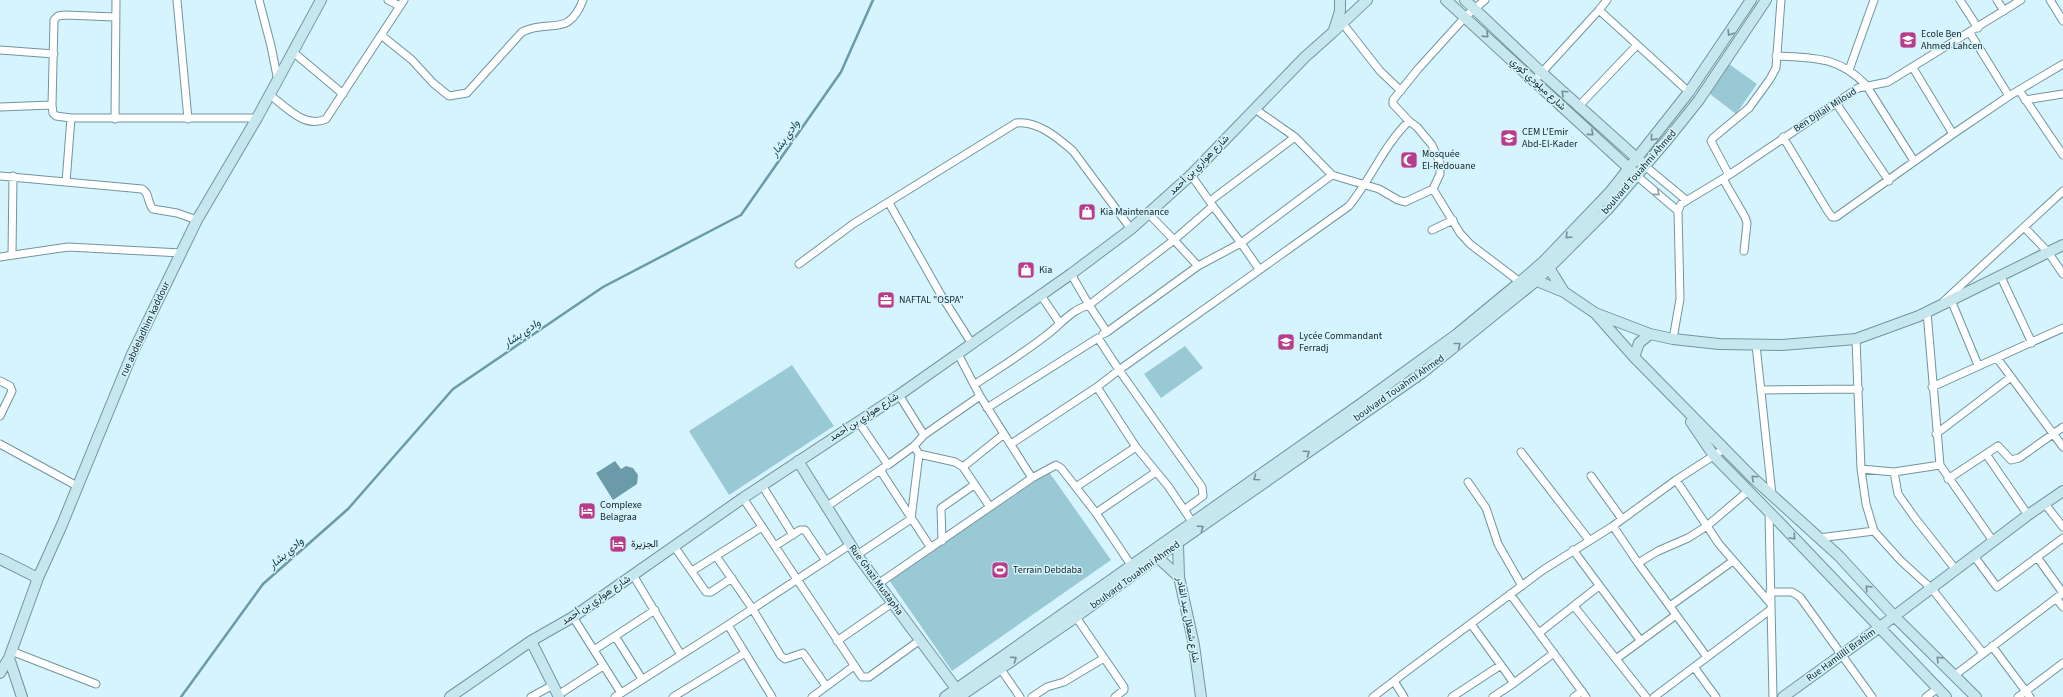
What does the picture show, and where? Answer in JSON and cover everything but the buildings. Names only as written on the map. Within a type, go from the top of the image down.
[{"type":"main road","name":"rue abdeladhim kaddour","points":[[0,673],[10,655],[38,578],[62,527],[77,486],[132,354],[197,220],[278,81],[321,0]]},
{"type":"main road","points":[[1340,0],[1341,21]]},
{"type":"main road","points":[[1341,21],[1367,0]]},
{"type":"main road","name":"شارع ميلودي كوري","points":[[1446,0],[1466,16],[1637,176]]},
{"type":"main road","name":"شارع ميلودي كوري","points":[[1465,0],[1578,107],[1645,166]]},
{"type":"main road","name":"boulvard Touahmi Ahmed","points":[[1547,265],[1610,192],[1636,157],[1689,92],[1751,0]]},
{"type":"main road","name":"boulvard Touahmi Ahmed","points":[[1176,540],[1193,523],[1364,407],[1412,380],[1458,345],[1547,265],[1608,209],[1637,176],[1699,100],[1766,0]]},
{"type":"main road","name":"شارع هواري بن أحمد","points":[[450,697],[531,641],[573,617],[762,485],[899,395],[1070,274],[1130,229],[1149,214],[1191,175],[1305,56],[1332,34],[1341,21]]},
{"type":"main road","points":[[1596,314],[1650,334],[1673,339],[1719,344],[1782,345],[1856,339],[1927,312],[2063,245]]},
{"type":"main road","points":[[1547,265],[1564,292]]},
{"type":"main road","points":[[1532,278],[1564,292],[1596,314],[1634,357],[1724,449],[1839,556],[1894,616],[1976,697]]},
{"type":"main road","name":"boulvard Touahmi Ahmed","points":[[945,697],[959,694],[1076,617],[1154,554],[1364,407],[1405,372],[1457,334],[1520,282],[1532,278]]},
{"type":"main road","points":[[1634,357],[1639,343],[1650,334]]},
{"type":"main road","points":[[1405,372],[1412,380]]},
{"type":"main road","points":[[1677,401],[1714,456],[1946,697]]},
{"type":"main road","name":"Rue Ghazi Mustapha","points":[[798,461],[857,555],[959,694]]},
{"type":"main road","name":"Rue Hamlilli Brahim","points":[[1783,697],[1932,589],[2028,515],[2063,491]]},
{"type":"main road","points":[[1778,521],[1787,509]]},
{"type":"main road","name":"شارع شعلال عبد القادر","points":[[1176,540],[1179,577],[1194,645],[1201,697]]},
{"type":"main road","points":[[1154,554],[1179,577]]},
{"type":"main road","name":"boulvard Touahmi Ahmed","points":[[959,694],[1130,565],[1154,554]]},
{"type":"main road","points":[[0,559],[38,578]]},
{"type":"main road","points":[[531,641],[559,696]]},
{"type":"main road","points":[[10,655],[22,697]]},
{"type":"street","points":[[115,119],[116,0]]},
{"type":"street","points":[[177,0],[188,119]]},
{"type":"street","points":[[259,0],[278,81]]},
{"type":"street","points":[[270,95],[304,121],[318,123],[326,119],[402,3],[388,0]]},
{"type":"street","points":[[381,35],[412,60],[433,84],[449,96],[457,96],[468,93],[522,32],[530,28],[554,27],[566,23],[576,16],[583,0]]},
{"type":"street","points":[[1255,109],[1295,137],[1332,175],[1365,185],[1405,202],[1433,189],[1440,174],[1438,156],[1432,144],[1393,104],[1393,100],[1466,16],[1485,0]]},
{"type":"street","points":[[1534,81],[1607,0]]},
{"type":"street","points":[[1730,175],[1713,146],[1713,138],[1749,108],[1776,68],[1781,0]]},
{"type":"street","points":[[1849,70],[1874,0]]},
{"type":"street","points":[[1960,0],[1978,28]]},
{"type":"street","points":[[1997,0],[2004,12]]},
{"type":"street","name":"Ben Djilali Miloud","points":[[1678,211],[1681,204],[1686,200],[1730,175],[1783,137],[1858,88],[1866,85],[1888,82],[2022,0]]},
{"type":"street","points":[[2050,0],[2063,21]]},
{"type":"street","points":[[1599,10],[1689,92]]},
{"type":"street","points":[[115,17],[65,15],[56,17],[53,23],[54,54],[52,105],[56,116],[71,118],[115,119],[257,118]]},
{"type":"street","points":[[1341,21],[1380,71],[1401,91]]},
{"type":"street","points":[[1970,33],[2010,96]]},
{"type":"street","points":[[1578,107],[1638,45]]},
{"type":"street","points":[[0,50],[54,54]]},
{"type":"street","points":[[293,52],[343,94]]},
{"type":"street","points":[[1776,56],[1821,58],[1849,70],[1866,85],[1914,161]]},
{"type":"street","points":[[1783,137],[1832,217],[1836,217],[1889,181],[1914,161],[2018,90],[2063,64]]},
{"type":"street","points":[[1913,68],[1953,134]]},
{"type":"street","points":[[2018,90],[2063,155]]},
{"type":"street","points":[[2025,100],[2063,94]]},
{"type":"street","points":[[1836,103],[1889,181]]},
{"type":"street","points":[[0,108],[52,105]]},
{"type":"street","points":[[66,182],[71,118]]},
{"type":"street","points":[[1010,444],[1096,387],[1349,206],[1365,185],[1391,141],[1410,121]]},
{"type":"street","points":[[799,264],[853,224],[1016,123],[1024,122],[1036,125],[1063,142],[1073,151],[1130,229]]},
{"type":"street","points":[[974,385],[1044,337],[1059,322],[1081,307],[1089,305],[1174,240],[1211,203],[1295,137]]},
{"type":"street","points":[[1645,166],[1686,200]]},
{"type":"street","points":[[1191,175],[1259,269]]},
{"type":"street","points":[[987,408],[1107,332],[1198,266],[1241,243],[1332,175]]},
{"type":"street","points":[[0,176],[142,189],[147,194],[149,204],[153,209],[177,213],[197,220]]},
{"type":"street","points":[[12,176],[12,255]]},
{"type":"street","points":[[1637,176],[1678,211],[1680,299],[1673,339]]},
{"type":"street","points":[[1723,179],[1745,216],[1747,223],[1744,251]]},
{"type":"street","points":[[1433,189],[1460,233],[1470,244],[1520,282]]},
{"type":"street","points":[[1939,306],[2063,191]]},
{"type":"street","points":[[889,203],[941,295],[972,344]]},
{"type":"street","points":[[1149,214],[1198,266]]},
{"type":"street","points":[[1432,230],[1453,220]]},
{"type":"street","points":[[2024,227],[2048,252],[2063,274]]},
{"type":"street","points":[[0,257],[68,247],[180,256]]},
{"type":"street","points":[[1070,274],[1107,332]]},
{"type":"street","points":[[2000,275],[2032,343]]},
{"type":"street","points":[[1040,294],[1059,322]]},
{"type":"street","points":[[1950,300],[1978,365]]},
{"type":"street","points":[[1927,312],[1932,387],[1940,465],[1948,480],[1993,541]]},
{"type":"street","points":[[1932,387],[2063,328]]},
{"type":"street","points":[[1098,338],[1202,487],[1203,496],[1184,510]]},
{"type":"street","points":[[1856,339],[1861,469],[1866,504],[1874,531],[1901,561],[1932,589],[1983,653]]},
{"type":"street","points":[[1756,345],[1772,495]]},
{"type":"street","points":[[958,354],[987,408],[1032,478]]},
{"type":"street","points":[[1997,358],[2063,447]]},
{"type":"street","points":[[1936,434],[2011,377]]},
{"type":"street","points":[[0,381],[10,386],[12,391],[0,416]]},
{"type":"street","points":[[1096,387],[1136,447],[1193,523]]},
{"type":"street","points":[[1762,390],[1858,389]]},
{"type":"street","points":[[899,395],[924,435]]},
{"type":"street","points":[[826,507],[888,465],[914,446],[924,435],[980,396]]},
{"type":"street","points":[[858,421],[888,465]]},
{"type":"street","points":[[1948,480],[1998,446],[2010,460],[2019,458],[2063,427]]},
{"type":"street","points":[[963,467],[1004,434]]},
{"type":"street","points":[[0,444],[77,486]]},
{"type":"street","points":[[857,555],[911,519],[919,454],[914,446]]},
{"type":"street","points":[[1076,487],[1136,447]]},
{"type":"street","points":[[1373,697],[1510,594],[1573,550],[1613,526],[1676,480],[1724,449]]},
{"type":"street","points":[[1521,452],[1589,540]]},
{"type":"street","points":[[919,454],[955,462],[963,467],[990,507]]},
{"type":"street","points":[[1986,454],[2028,515]]},
{"type":"street","points":[[878,584],[1032,478],[1056,465],[1061,468],[1096,513],[1130,565]]},
{"type":"street","points":[[1861,469],[1894,472],[1940,465]]},
{"type":"street","points":[[880,470],[931,548]]},
{"type":"street","points":[[1096,513],[1156,472]]},
{"type":"street","points":[[1894,472],[1898,494],[1956,570]]},
{"type":"street","points":[[1591,476],[1622,519]]},
{"type":"street","points":[[1676,480],[1707,526],[1770,607]]},
{"type":"street","points":[[1468,482],[1486,508],[1498,544],[1522,586]]},
{"type":"street","points":[[762,485],[793,535]]},
{"type":"street","points":[[942,541],[941,508],[974,485]]},
{"type":"street","points":[[1638,563],[1658,551],[1688,538],[1707,526],[1747,492]]},
{"type":"street","points":[[743,498],[862,677],[869,677],[920,640]]},
{"type":"street","points":[[2044,504],[2063,528]]},
{"type":"street","points":[[1769,513],[1773,697]]},
{"type":"street","points":[[1613,526],[1706,657]]},
{"type":"street","points":[[692,571],[762,527]]},
{"type":"street","points":[[775,546],[793,535],[805,530],[826,561]]},
{"type":"street","points":[[1819,538],[1874,531]]},
{"type":"street","points":[[1974,556],[1997,587],[2063,538]]},
{"type":"street","points":[[573,617],[604,666],[618,695],[682,655],[851,544]]},
{"type":"street","points":[[674,546],[707,592],[732,578]]},
{"type":"street","points":[[1573,550],[1640,640]]},
{"type":"street","points":[[716,556],[752,608],[783,658],[788,659],[803,653],[826,686]]},
{"type":"street","points":[[1955,675],[2063,593],[2037,557]]},
{"type":"street","points":[[1670,606],[1733,561]]},
{"type":"street","points":[[633,575],[682,655]]},
{"type":"street","points":[[1539,633],[1599,586]]},
{"type":"street","points":[[1770,592],[1792,592],[1800,597],[1872,697]]},
{"type":"street","points":[[1510,594],[1584,694],[1574,697]]},
{"type":"street","points":[[2056,598],[2063,607]]},
{"type":"street","points":[[837,641],[892,603]]},
{"type":"street","points":[[1574,606],[1646,697]]},
{"type":"street","points":[[1654,697],[1770,607]]},
{"type":"street","points":[[594,650],[655,610]]},
{"type":"street","points":[[1616,658],[1676,615]]},
{"type":"street","points":[[1076,617],[1124,687],[1124,690],[1117,696]]},
{"type":"street","points":[[1471,624],[1514,682]]},
{"type":"street","points":[[728,625],[772,697]]},
{"type":"street","points":[[615,636],[642,679]]},
{"type":"street","points":[[1992,646],[2028,694]]},
{"type":"street","points":[[673,697],[745,653]]},
{"type":"street","points":[[1493,697],[1554,653]]},
{"type":"street","points":[[10,655],[96,684]]},
{"type":"street","points":[[1032,697],[1047,687],[1064,682],[1104,658]]},
{"type":"street","points":[[2018,697],[2028,694],[2063,663]]},
{"type":"street","points":[[1452,697],[1461,695],[1502,665]]},
{"type":"street","points":[[559,696],[604,666]]},
{"type":"street","points":[[812,697],[854,666]]},
{"type":"street","points":[[1694,666],[1716,697]]},
{"type":"street","points":[[1000,668],[1020,697]]},
{"type":"street","points":[[1394,681],[1404,697]]},
{"type":"street","points":[[531,697],[553,684]]},
{"type":"street","points":[[1926,697],[1938,688]]},
{"type":"shaded area","points":[[1729,64],[1757,84],[1736,114],[1710,94]]},
{"type":"shaded area","points":[[1185,346],[1203,368],[1161,398],[1144,374]]},
{"type":"shaded area","points":[[792,365],[834,426],[729,495],[689,431]]},
{"type":"shaded area","points":[[615,461],[621,469],[626,466],[633,468],[638,475],[637,484],[613,500],[596,473]]},
{"type":"shaded area","name":"Terrain Debdaba","points":[[1049,472],[1111,560],[952,671],[889,580]]},
{"type":"waterway","name":"وادي بشار","points":[[181,697],[263,584],[348,509],[453,389],[603,287],[741,215],[841,72],[873,0]]},
{"type":"place","name":"Ecole Ben Ahmed Lahcen","points":[[1908,40]]},
{"type":"place","name":"CEM L'Emir Abd-El-Kader","points":[[1509,138]]},
{"type":"place","name":"Mosquée El-Redouane","points":[[1409,160]]},
{"type":"place","name":"Kia Maintenance","points":[[1087,212]]},
{"type":"place","name":"Kia","points":[[1026,270]]},
{"type":"place","name":"NAFTAL \"OSPA\"","points":[[886,300]]},
{"type":"place","name":"Lycée Commandant Ferradj","points":[[1286,342]]},
{"type":"place","name":"Complexe Belagraa","points":[[587,511]]},
{"type":"place","name":"الجزيرة","points":[[618,544]]},
{"type":"place","name":"Terrain Debdaba","points":[[1000,570]]}]
